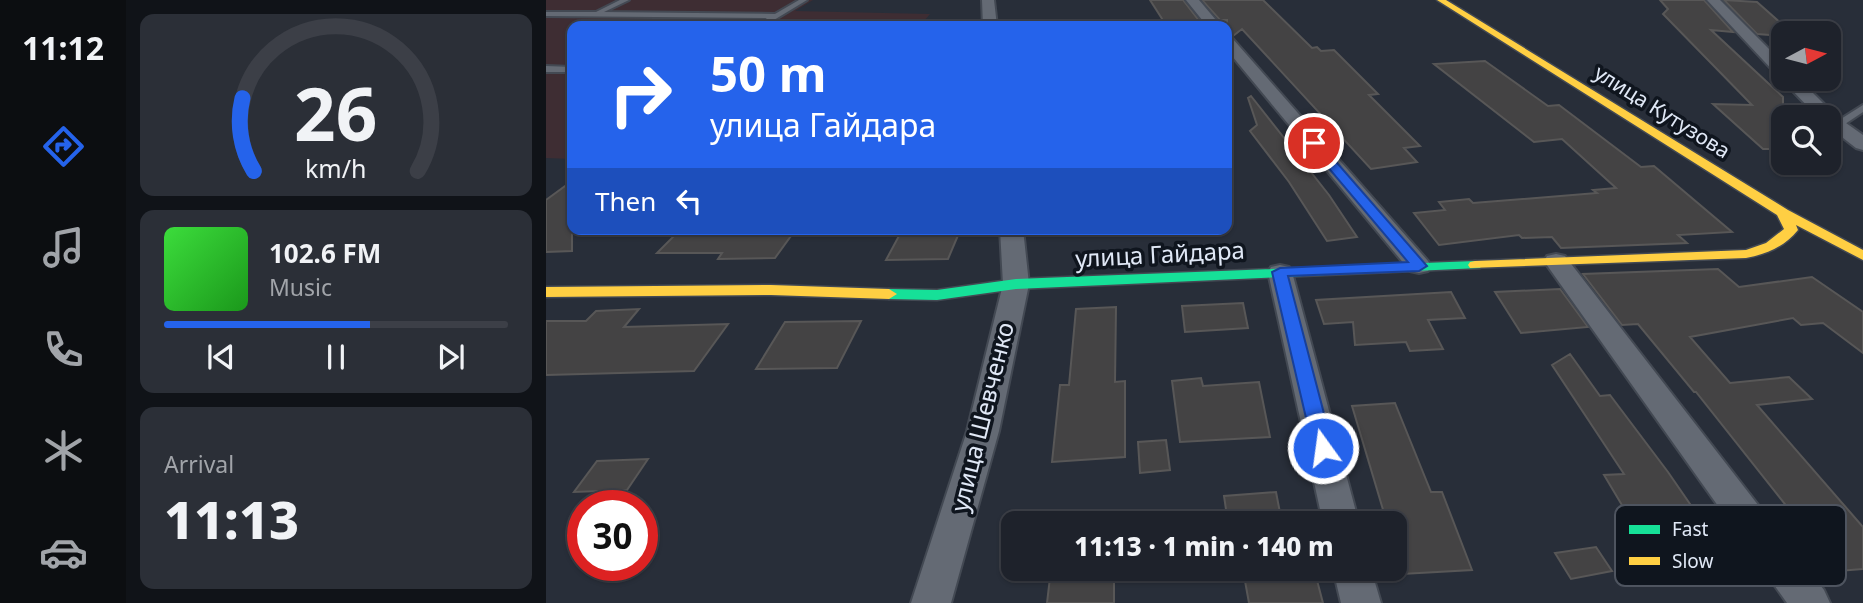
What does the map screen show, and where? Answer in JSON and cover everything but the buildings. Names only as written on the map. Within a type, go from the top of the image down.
[{"type":"street","points":[[988,0],[990,21]]},
{"type":"street","points":[[1192,0],[1210,21]]},
{"type":"street","name":"улица Кутузова","points":[[1441,0],[1783,213],[1863,256]]},
{"type":"street","points":[[1713,0],[1771,60]]},
{"type":"street","points":[[1232,47],[1419,266]]},
{"type":"street","points":[[1802,91],[1815,105]]},
{"type":"street","points":[[1841,128],[1863,144]]},
{"type":"street","name":"улица Гайдара","points":[[546,292],[771,290],[937,295],[1016,284],[1746,254],[1771,250],[1791,230],[1783,213]]},
{"type":"street","name":"улица Шевченко","points":[[931,603],[983,431],[1016,284],[1012,235]]},
{"type":"street","points":[[1556,261],[1737,505]]},
{"type":"street","points":[[1280,272],[1338,511]]},
{"type":"street","points":[[1355,581],[1361,603]]},
{"type":"street","points":[[1797,586],[1810,603]]},
{"type":"lane","points":[[594,14],[626,0]]},
{"type":"lane","points":[[768,21],[804,0]]},
{"type":"lane","points":[[546,14],[777,16]]},
{"type":"lane","points":[[546,69],[567,70]]},
{"type":"lane","points":[[1841,117],[1863,108]]},
{"type":"shaded area","points":[[546,0],[813,0],[795,11],[930,14],[924,21],[567,21],[567,159],[546,158]]},
{"type":"traffic: fast","points":[[889,294],[937,295],[1016,284],[1475,265]]},
{"type":"traffic: slow","points":[[1441,0],[1783,213],[1863,256]]},
{"type":"traffic: slow","points":[[1475,265],[1746,254],[1771,246],[1791,230],[1783,213]]},
{"type":"traffic: slow","points":[[546,292],[771,290],[889,294]]},
{"type":"route","points":[[1314,143],[1419,266],[1280,272],[1323,448]]}]
